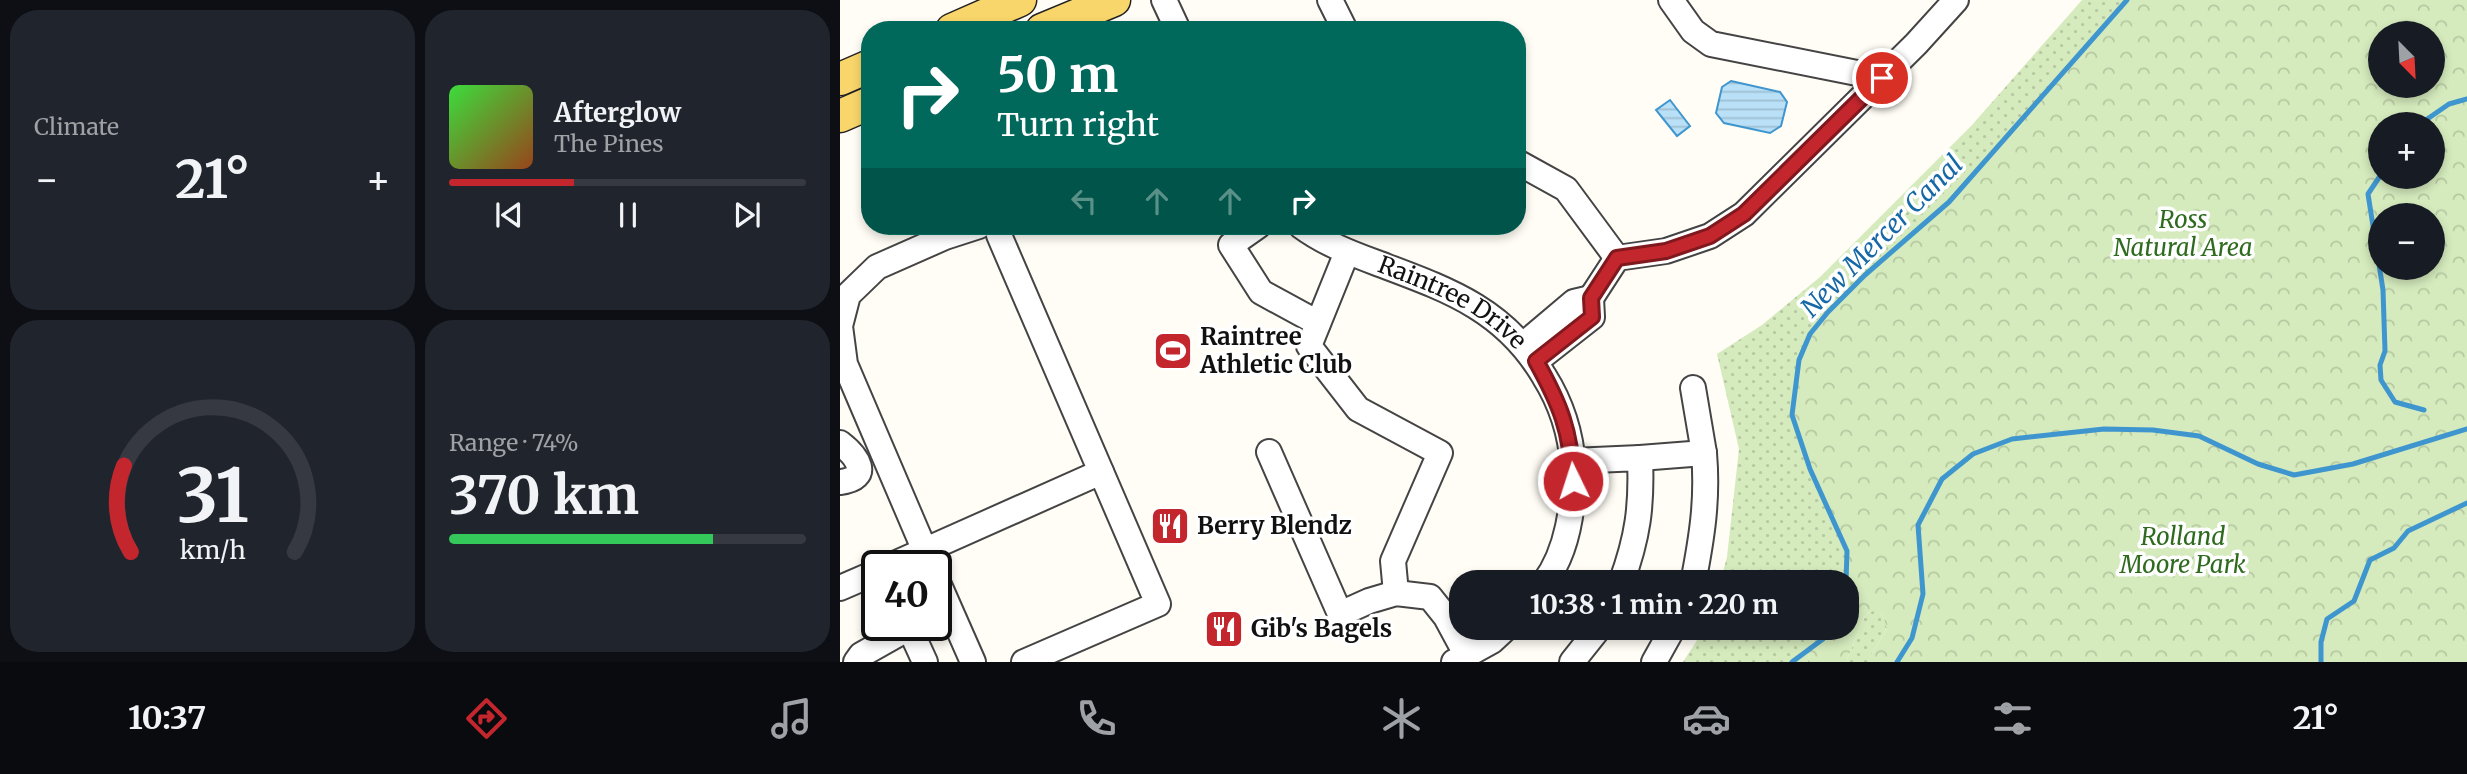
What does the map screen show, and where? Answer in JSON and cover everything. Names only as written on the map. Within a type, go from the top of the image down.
[{"type":"main road","points":[[973,21],[1022,0]]},
{"type":"main road","points":[[1002,21],[1022,0]]},
{"type":"main road","points":[[1064,21],[1114,0]]},
{"type":"main road","points":[[840,79],[861,70]]},
{"type":"main road","points":[[840,116],[861,107]]},
{"type":"street","points":[[1164,0],[1174,21]]},
{"type":"street","points":[[1330,0],[1340,21]]},
{"type":"street","points":[[1671,0],[1693,30],[1711,44],[1882,78]]},
{"type":"street","points":[[1529,353],[1574,302],[1591,298],[1617,258],[1666,251],[1710,236],[1744,214],[1882,78],[1956,0]]},
{"type":"street","points":[[1526,167],[1566,189],[1617,258]]},
{"type":"street","points":[[925,550],[845,364],[840,326],[848,295],[847,282],[941,235]]},
{"type":"street","points":[[999,235],[1158,604],[1024,662]]},
{"type":"street","points":[[1245,235],[1231,245],[1261,292],[1318,323]]},
{"type":"street","name":"Raintree Drive","points":[[1314,235],[1347,252],[1466,299],[1487,312],[1529,353],[1550,386],[1562,413],[1569,435],[1572,461],[1572,499],[1567,525],[1560,552],[1551,570]]},
{"type":"street","points":[[1347,252],[1309,346],[1358,409],[1440,453],[1393,561],[1396,593]]},
{"type":"street","points":[[1693,388],[1707,481],[1705,523],[1696,570]]},
{"type":"street","points":[[840,443],[857,456],[860,464],[853,479],[840,482]]},
{"type":"street","points":[[1269,452],[1340,614],[1396,593],[1430,597],[1446,617],[1460,659],[1493,640]]},
{"type":"street","points":[[1572,461],[1704,453]]},
{"type":"street","points":[[1625,570],[1634,545],[1642,501],[1640,458]]},
{"type":"street","points":[[944,550],[1101,472]]},
{"type":"street","points":[[840,588],[861,579]]},
{"type":"street","points":[[952,627],[973,662]]},
{"type":"street","points":[[1572,662],[1589,640]]},
{"type":"street","points":[[1654,662],[1667,640]]},
{"type":"street","points":[[856,662],[861,655],[886,641]]},
{"type":"street","points":[[917,641],[925,662]]},
{"type":"green space","points":[[2082,0],[2127,0],[1949,202],[1865,275],[1828,312],[1792,415],[1810,469],[1847,551],[1846,570],[1724,570],[1739,449],[1717,354],[1762,325],[1820,277],[1972,125]]},
{"type":"green space","name":"Ross Natural Area","points":[[2127,0],[2467,0],[2467,662],[1870,662],[1870,657],[1887,628],[1882,614],[1874,611],[1864,618],[1859,630],[1859,570],[1847,570],[1847,551],[1810,469],[1792,415],[1799,360],[1810,334],[1865,275],[1949,202]]},
{"type":"green space","points":[[1874,610],[1882,614],[1887,628],[1870,657],[1870,662],[1846,662],[1855,640],[1859,640],[1859,630],[1868,613]]},
{"type":"green space","points":[[1697,640],[1822,640],[1807,651],[1810,662],[1683,662]]},
{"type":"green space","name":"Ross Natural Area","points":[[1822,640],[1855,640],[1846,662],[1810,662],[1807,651]]},
{"type":"water","points":[[1731,81],[1780,92],[1787,102],[1781,126],[1770,133],[1724,123],[1716,113],[1722,87]]},
{"type":"water","points":[[1670,100],[1690,126],[1677,136],[1656,110]]},
{"type":"waterway","name":"New Mercer Canal","points":[[1846,570],[1847,551],[1810,469],[1792,415],[1799,360],[1810,334],[1865,275],[1949,202],[2127,0]]},
{"type":"waterway","points":[[2437,112],[2449,104],[2467,99]]},
{"type":"waterway","points":[[2371,189],[2368,194],[2383,290],[2385,351],[2380,365],[2381,380],[2395,402],[2424,410]]},
{"type":"waterway","points":[[1897,662],[1912,638],[1923,594],[1918,525],[1942,479],[1973,454],[2012,439],[2104,429],[2153,430],[2199,436],[2258,464],[2294,475],[2353,464],[2467,429]]},
{"type":"waterway","points":[[2321,662],[2321,642],[2327,619],[2354,601],[2370,560],[2394,548],[2408,531],[2467,503]]},
{"type":"waterway","name":"New Mercer Canal","points":[[1792,662],[1822,640]]},
{"type":"place","name":"Raintree Athletic Club","points":[[1173,351]]},
{"type":"place","name":"Berry Blendz","points":[[1170,526]]},
{"type":"place","name":"Gib's Bagels","points":[[1224,629]]},
{"type":"route","points":[[1573,481],[1569,435],[1550,386],[1536,361],[1592,317],[1591,298],[1617,258],[1666,251],[1710,236],[1744,214],[1882,78]]},
{"type":"park label","name":"Rolland Moore Park","points":[[2183,551]]}]
